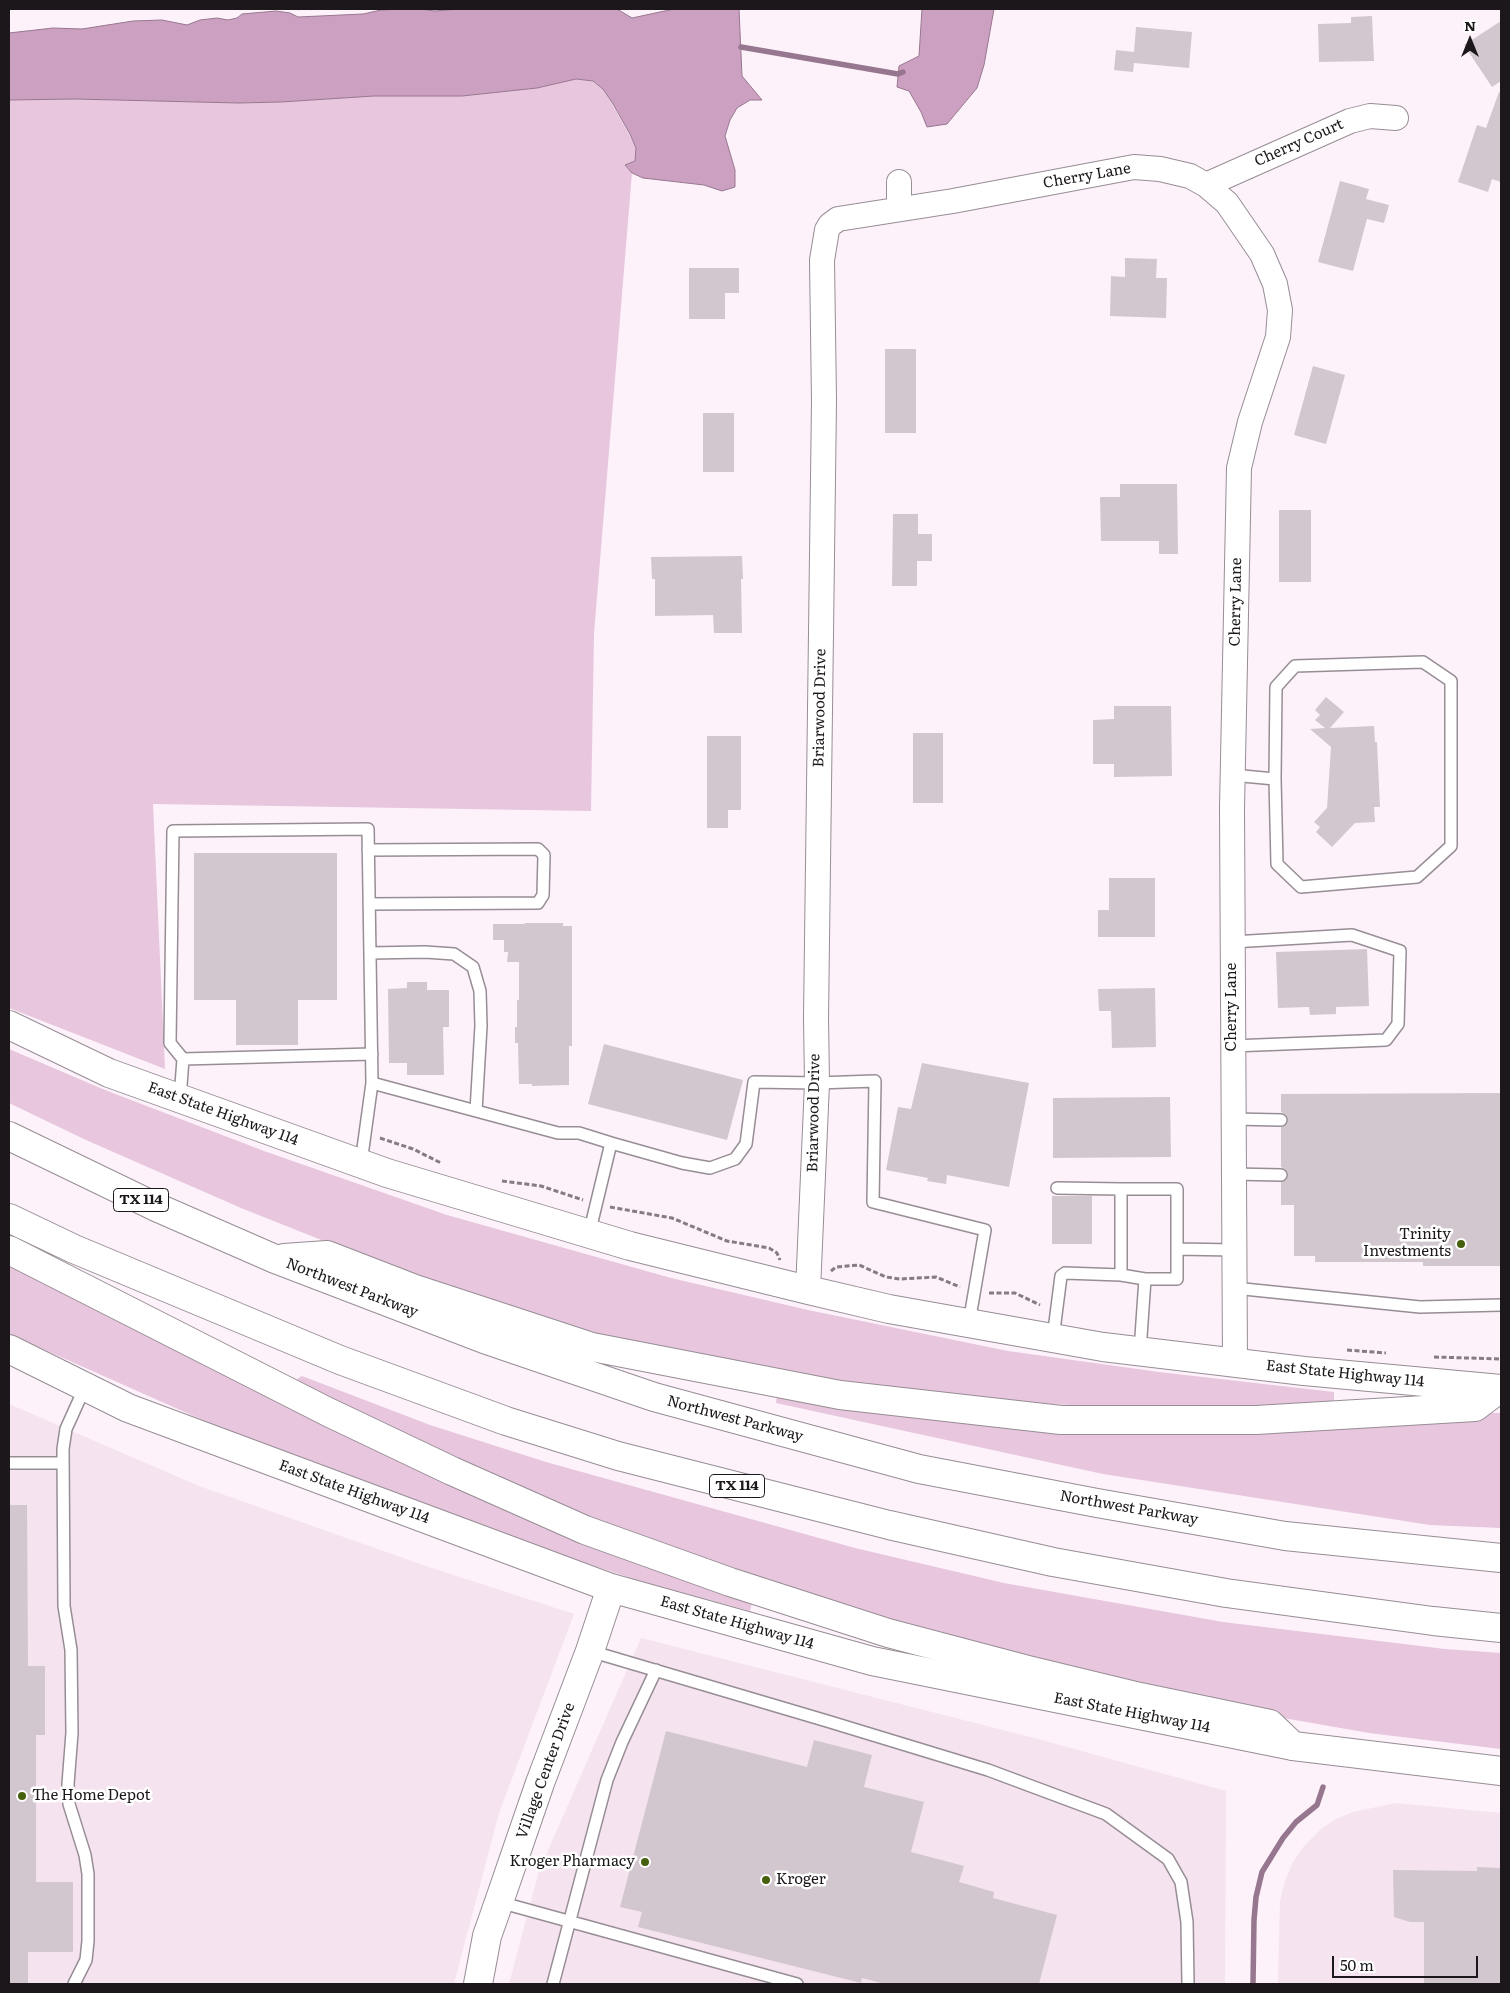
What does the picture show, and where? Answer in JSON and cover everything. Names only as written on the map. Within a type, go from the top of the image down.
[{"type":"main road","name":"East State Highway 114","points":[[9,1025],[109,1072],[387,1174],[630,1246],[808,1280],[889,1309],[1053,1338],[1140,1351],[1235,1362],[1500,1389]]},
{"type":"main road","name":"Northwest Parkway","points":[[9,1136],[156,1207],[275,1259],[484,1339],[654,1397],[919,1469],[1285,1536],[1501,1558]]},
{"type":"main road","name":"TX 114","points":[[9,1218],[74,1249],[340,1360],[506,1421],[618,1456],[889,1525],[1053,1562],[1226,1593],[1433,1621],[1501,1628]]},
{"type":"main road","points":[[9,1250],[328,1412],[452,1471],[585,1530],[730,1582],[888,1633],[1037,1673],[1270,1724],[1293,1746]]},
{"type":"main road","points":[[275,1259],[327,1255],[415,1289],[592,1347],[840,1395],[1051,1419],[1256,1420],[1475,1407],[1500,1389]]},
{"type":"main road","name":"East State Highway 114","points":[[9,1349],[128,1408],[611,1588],[872,1661],[1293,1746],[1501,1771]]},
{"type":"main road","name":"Village Center Drive","points":[[478,1984],[487,1936],[611,1588]]},
{"type":"street","name":"Cherry Court","points":[[1206,185],[1350,121],[1370,116],[1396,118]]},
{"type":"street","name":"Cherry Lane","points":[[899,209],[1134,167],[1160,169],[1190,176],[1206,185],[1227,203],[1262,254],[1275,284],[1280,310],[1278,337],[1250,422],[1238,468],[1232,775],[1235,1362]]},
{"type":"street","points":[[899,182],[899,209]]},
{"type":"street","name":"Briarwood Drive","points":[[808,1280],[816,1083],[824,401],[822,260],[828,230],[830,225],[838,219],[899,209]]},
{"type":"lane","points":[[1423,662],[1451,681],[1451,846],[1417,878],[1301,887],[1277,864],[1275,778],[1276,687],[1295,666],[1423,662]]},
{"type":"lane","points":[[1232,775],[1275,778]]},
{"type":"lane","points":[[180,1098],[183,1059],[170,1043],[173,831],[368,829],[372,1083],[361,1164]]},
{"type":"lane","points":[[368,850],[538,849],[544,855],[543,895],[538,903],[369,904]]},
{"type":"lane","points":[[1232,942],[1352,936],[1400,951],[1398,1024],[1386,1040],[1232,1046]]},
{"type":"lane","points":[[370,953],[425,952],[454,954],[473,967],[480,991],[481,1026],[476,1111]]},
{"type":"lane","points":[[183,1059],[372,1054]]},
{"type":"lane","points":[[372,1083],[558,1133],[579,1133],[682,1163],[710,1168],[735,1159],[746,1144],[754,1082],[816,1083],[875,1081],[873,1202],[985,1230],[969,1324]]},
{"type":"lane","points":[[1233,1120],[1280,1120]]},
{"type":"lane","points":[[589,1234],[611,1143]]},
{"type":"lane","points":[[1233,1174],[1280,1176]]},
{"type":"lane","points":[[1053,1338],[1061,1276],[1065,1274],[1177,1279],[1177,1190],[1057,1188]]},
{"type":"lane","points":[[1121,1189],[1121,1275]]},
{"type":"lane","points":[[1177,1249],[1234,1250]]},
{"type":"lane","points":[[1140,1351],[1145,1279]]},
{"type":"lane","points":[[1234,1288],[1420,1307],[1501,1305]]},
{"type":"lane","points":[[74,1984],[86,1960],[88,1941],[88,1874],[85,1855],[69,1804],[68,1784],[72,1733],[71,1650],[64,1606],[63,1463],[66,1429],[85,1386]]},
{"type":"lane","points":[[9,1463],[63,1463]]},
{"type":"lane","points":[[590,1651],[988,1770],[1106,1814],[1168,1859],[1181,1882],[1188,1922],[1188,1984]]},
{"type":"lane","points":[[552,1984],[607,1780],[622,1742],[656,1670]]},
{"type":"lane","points":[[499,1902],[797,1984]]},
{"type":"path","points":[[365,1134],[414,1149],[446,1165]]},
{"type":"path","points":[[497,1181],[541,1186],[596,1204],[672,1218],[727,1241],[769,1248],[777,1253],[782,1265],[808,1280],[828,1274],[836,1267],[859,1265],[886,1277],[900,1279],[936,1277],[961,1287],[975,1290],[991,1293],[1015,1293],[1040,1305]]},
{"type":"shaded area","points":[[459,9],[617,9],[632,18],[674,9],[739,9],[742,76],[762,100],[750,100],[737,108],[730,120],[725,136],[735,170],[735,187],[722,191],[704,185],[643,178],[632,173],[625,165],[635,161],[636,148],[613,104],[603,89],[593,81],[576,79],[537,88],[462,96],[374,96],[281,102],[9,100],[9,33],[53,28],[82,29],[133,21],[162,20],[187,25],[200,20],[217,18],[228,20],[237,18],[242,14],[276,11],[290,13],[298,17],[363,14],[381,10],[434,11]]},
{"type":"shaded area","points":[[922,9],[994,9],[984,65],[977,88],[947,124],[927,127],[909,91],[897,87],[899,66],[919,56]]},
{"type":"shaded area","points":[[576,79],[592,81],[603,89],[636,148],[635,161],[625,165],[632,173],[594,633],[591,811],[153,804],[165,1069],[9,1008],[9,100],[75,99],[239,103],[374,96],[462,96],[537,88]]},
{"type":"shaded area","points":[[9,1049],[105,1090],[264,1151],[447,1215],[671,1278],[808,1310],[1008,1351],[1159,1372],[1334,1392],[1334,1403],[1256,1408],[1072,1405],[998,1402],[873,1390],[653,1350],[558,1325],[427,1282],[241,1208],[86,1140],[9,1103]]},
{"type":"shaded area","points":[[9,1266],[752,1603],[750,1611],[640,1581],[491,1532],[243,1438],[9,1334]]},
{"type":"shaded area","points":[[302,1376],[430,1425],[546,1462],[855,1548],[1004,1583],[1223,1622],[1445,1649],[1501,1653],[1501,1749],[1369,1733],[1249,1712],[838,1611],[527,1496],[300,1387],[297,1379]]},
{"type":"shaded area","points":[[777,1395],[947,1416],[1501,1413],[1501,1528],[1430,1525],[1103,1474],[776,1403]]},
{"type":"shaded area","points":[[9,1404],[199,1486],[426,1566],[574,1614],[499,1813],[454,1984],[9,1984]]},
{"type":"shaded area","points":[[641,1638],[1042,1740],[1226,1791],[1225,1984],[509,1984],[539,1871]]},
{"type":"shaded area","points":[[1396,1803],[1501,1813],[1501,1984],[1278,1984],[1280,1901],[1285,1881],[1293,1862],[1304,1846],[1320,1830],[1334,1820],[1353,1812]]},
{"type":"building","points":[[1372,16],[1374,61],[1319,62],[1318,24],[1351,23],[1351,17]]},
{"type":"building","points":[[1501,21],[1501,81],[1492,87],[1464,45]]},
{"type":"building","points":[[1136,27],[1192,32],[1189,68],[1134,63],[1133,72],[1114,70],[1116,50],[1134,52]]},
{"type":"building","points":[[1499,92],[1501,93],[1501,182],[1492,179],[1488,192],[1458,182],[1477,125],[1486,128]]},
{"type":"building","points":[[1340,181],[1369,189],[1366,199],[1389,205],[1384,223],[1367,219],[1353,271],[1318,262]]},
{"type":"building","points":[[1125,258],[1157,259],[1156,278],[1167,278],[1166,318],[1110,316],[1111,276],[1125,277]]},
{"type":"building","points":[[689,268],[739,268],[739,293],[725,293],[725,319],[689,319]]},
{"type":"building","points":[[885,349],[916,349],[916,433],[885,433]]},
{"type":"building","points":[[1313,366],[1345,375],[1326,444],[1294,435]]},
{"type":"building","points":[[703,413],[734,413],[734,472],[703,472]]},
{"type":"building","points":[[1120,484],[1177,484],[1178,554],[1159,554],[1159,541],[1101,541],[1100,497],[1120,497]]},
{"type":"building","points":[[1279,510],[1311,510],[1311,582],[1279,582]]},
{"type":"building","points":[[893,514],[918,514],[918,534],[932,534],[932,561],[917,561],[917,586],[892,586]]},
{"type":"building","points":[[742,556],[742,633],[714,633],[713,615],[655,616],[655,579],[652,579],[651,557]]},
{"type":"building","points":[[1326,697],[1344,712],[1330,728],[1374,726],[1375,742],[1377,742],[1380,807],[1374,807],[1375,822],[1355,823],[1332,847],[1316,832],[1320,827],[1314,822],[1327,808],[1331,747],[1310,729],[1325,728],[1315,720],[1320,715],[1315,710]]},
{"type":"building","points":[[1114,706],[1171,706],[1172,776],[1114,777],[1114,764],[1093,764],[1093,720],[1114,719]]},
{"type":"building","points":[[913,733],[943,733],[943,803],[913,803]]},
{"type":"building","points":[[707,736],[741,736],[741,810],[728,810],[728,828],[707,828]]},
{"type":"building","points":[[194,853],[337,853],[337,1000],[298,1000],[298,1045],[236,1045],[236,1000],[194,1000]]},
{"type":"building","points":[[1109,878],[1155,878],[1155,937],[1098,937],[1098,910],[1109,910]]},
{"type":"building","points":[[563,923],[563,926],[572,926],[572,1046],[569,1046],[569,1085],[532,1086],[532,1084],[519,1084],[518,1043],[515,1043],[515,1027],[517,1027],[517,1000],[519,1000],[519,962],[507,962],[508,952],[504,952],[504,940],[493,940],[493,924]]},
{"type":"building","points":[[1367,949],[1369,1006],[1336,1007],[1336,1014],[1310,1015],[1309,1007],[1278,1008],[1276,952]]},
{"type":"building","points":[[407,982],[427,982],[427,990],[449,990],[449,1027],[443,1027],[444,1075],[407,1075],[407,1063],[389,1063],[388,989],[407,988]]},
{"type":"building","points":[[1155,988],[1156,1047],[1112,1048],[1111,1011],[1099,1011],[1098,989]]},
{"type":"building","points":[[604,1044],[743,1080],[727,1140],[588,1104]]},
{"type":"building","points":[[922,1063],[1029,1083],[1009,1187],[947,1175],[946,1184],[927,1181],[928,1178],[886,1170],[898,1107],[911,1109]]},
{"type":"building","points":[[1501,1093],[1501,1266],[1423,1266],[1423,1262],[1315,1262],[1315,1256],[1294,1256],[1294,1205],[1281,1205],[1281,1182],[1287,1179],[1288,1175],[1285,1169],[1281,1167],[1281,1127],[1287,1124],[1288,1120],[1285,1114],[1281,1112],[1281,1094]]},
{"type":"building","points":[[1170,1097],[1171,1157],[1053,1158],[1053,1098]]},
{"type":"building","points":[[1052,1196],[1092,1196],[1092,1244],[1052,1244]]},
{"type":"building","name":"The Home Depot","points":[[9,1505],[27,1505],[28,1666],[45,1666],[45,1735],[36,1735],[36,1882],[73,1882],[73,1952],[28,1952],[28,1984],[9,1984]]},
{"type":"building","name":"Kroger","points":[[666,1731],[807,1767],[814,1740],[872,1755],[864,1787],[924,1802],[911,1852],[964,1866],[959,1882],[994,1892],[993,1898],[1057,1915],[1039,1984],[885,1984],[862,1978],[861,1983],[638,1927],[642,1912],[620,1907]]},
{"type":"building","points":[[1477,1867],[1501,1868],[1501,1984],[1424,1984],[1424,1922],[1410,1922],[1394,1917],[1393,1870],[1477,1871]]},
{"type":"waterway","points":[[741,47],[898,74],[903,72]]},
{"type":"waterway","points":[[1253,1984],[1254,1920],[1256,1897],[1262,1872],[1283,1838],[1296,1822],[1317,1805],[1323,1787]]},
{"type":"place","name":"Trinity Investments","points":[[1461,1244]]},
{"type":"place","name":"The Home Depot","points":[[22,1796]]},
{"type":"place","name":"Kroger Pharmacy","points":[[645,1862]]},
{"type":"place","name":"Kroger","points":[[766,1880]]}]
